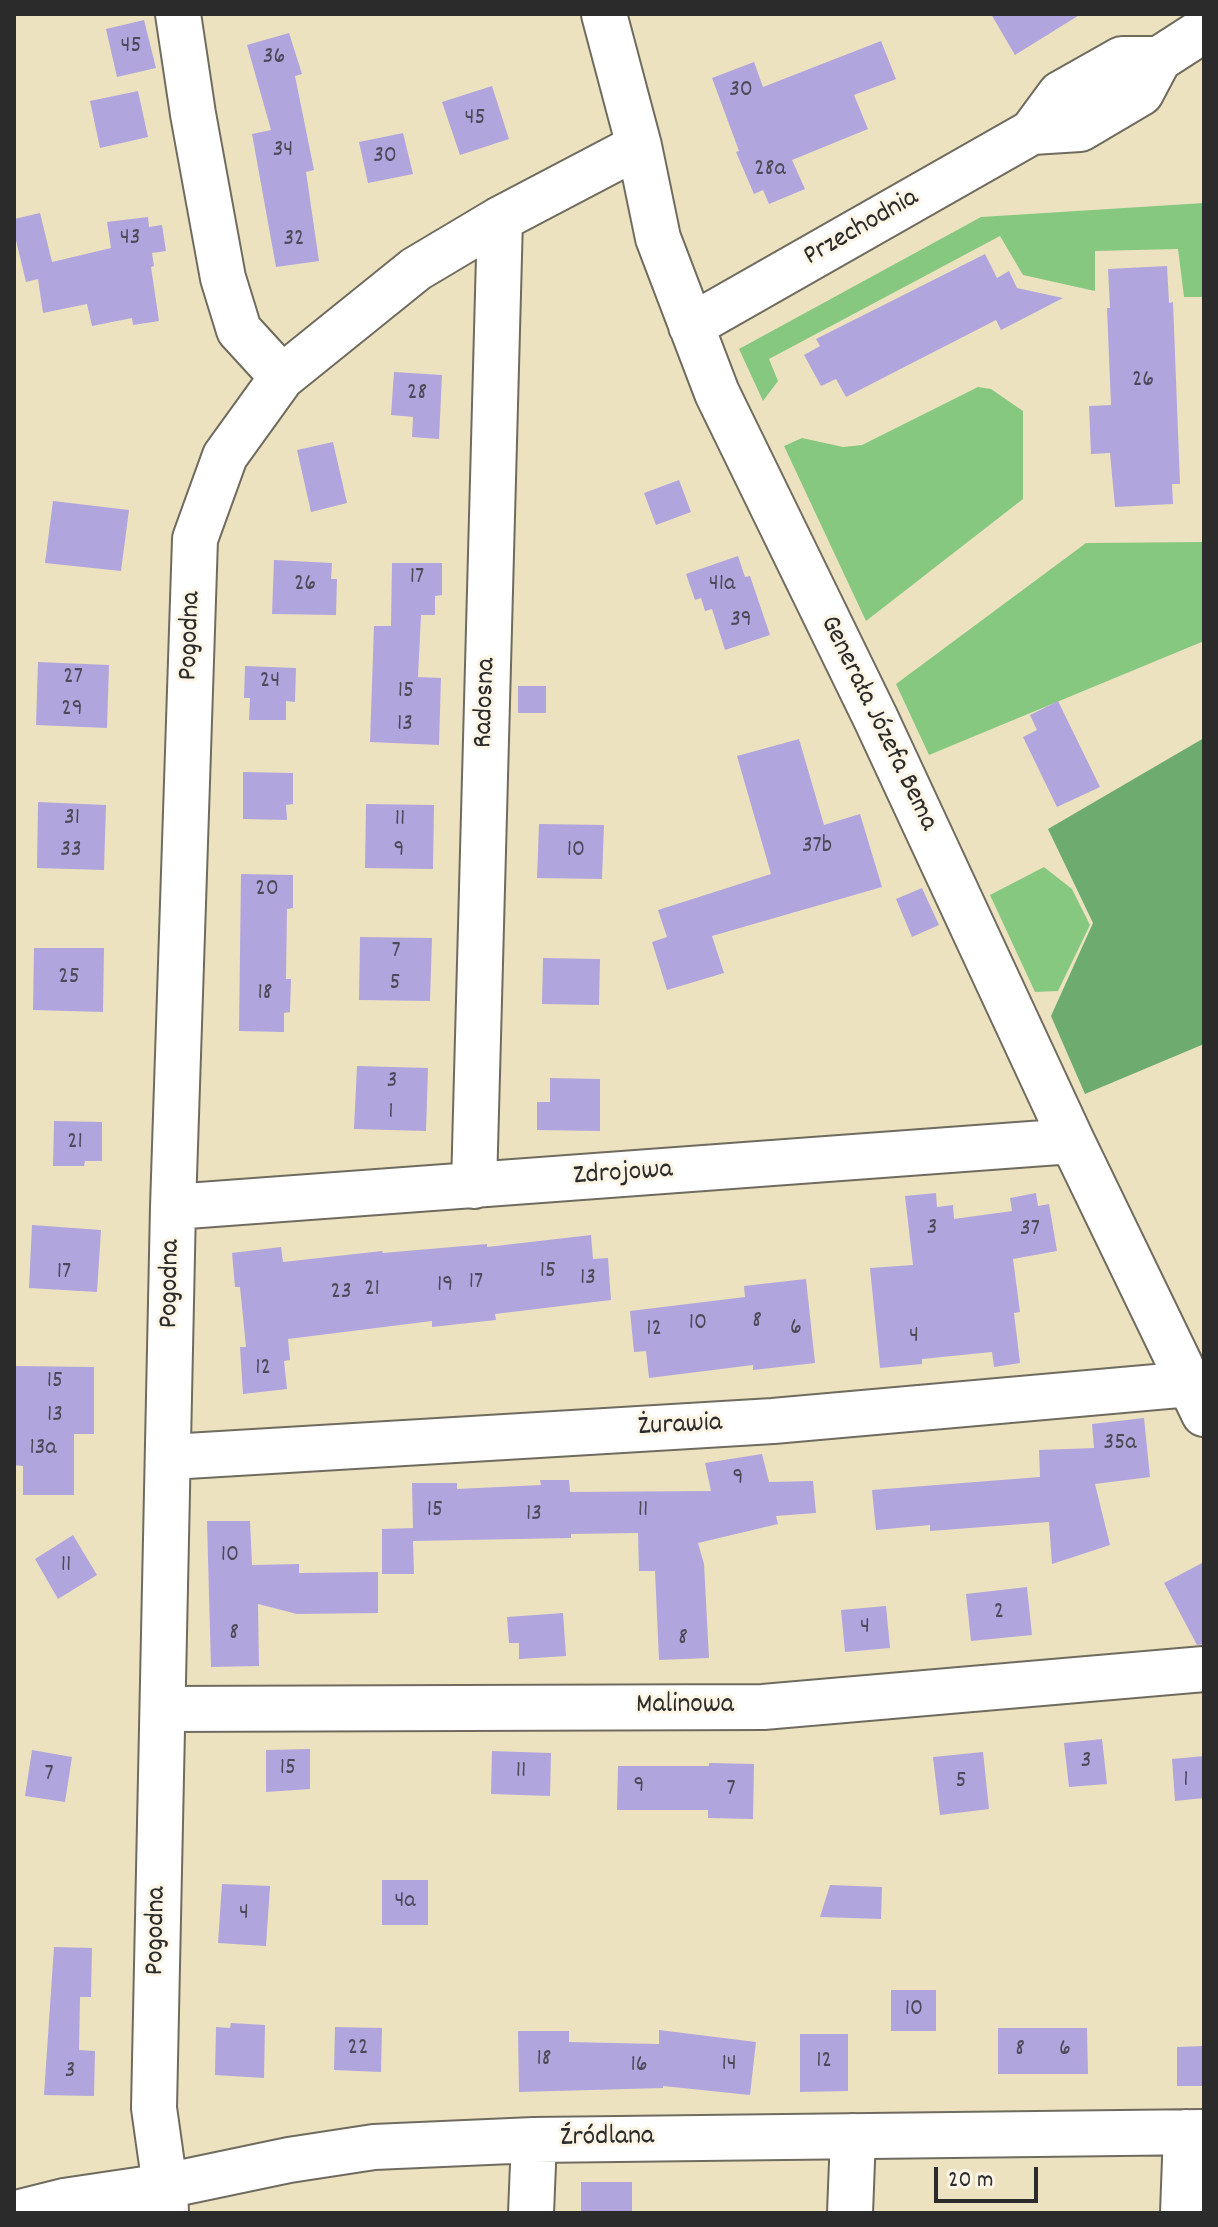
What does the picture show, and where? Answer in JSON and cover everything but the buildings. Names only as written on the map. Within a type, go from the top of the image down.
[{"type":"street","points":[[178,14],[223,278],[239,330],[282,377]]},
{"type":"street","name":"Generała Józefa Bema","points":[[604,14],[639,146],[658,238],[717,393],[876,719],[1072,1141],[1197,1399]]},
{"type":"street","name":"Przechodnia","points":[[691,326],[1032,132],[1060,94],[1122,59],[1159,59],[1204,30]]},
{"type":"street","name":"Pogodna","points":[[165,2200],[154,2108],[173,1207],[195,539],[225,456],[282,377],[416,269],[500,219],[639,146]]},
{"type":"street","name":"Radosna","points":[[474,1186],[500,219]]},
{"type":"street","name":"Zdrojowa","points":[[173,1207],[1072,1141]]},
{"type":"street","name":"Żurawia","points":[[170,1457],[1197,1399]]},
{"type":"street","name":"Malinowa","points":[[164,1709],[763,1707],[1204,1669]]},
{"type":"street","points":[[1183,2213],[1195,2132]]},
{"type":"street","name":"Źródlana","points":[[16,2213],[64,2201],[165,2200],[341,2151],[374,2147],[534,2140],[1195,2132]]},
{"type":"street","points":[[850,2213],[853,2136]]},
{"type":"street","points":[[531,2213],[534,2140]]},
{"type":"green space","points":[[1204,203],[1204,297],[1184,297],[1178,249],[1095,251],[1095,291],[1023,275],[1000,236],[769,359],[778,381],[763,401],[739,349],[981,217]]},
{"type":"green space","points":[[978,387],[991,389],[1023,411],[1023,499],[866,621],[784,446],[802,438],[843,447],[862,445]]},
{"type":"green space","points":[[1204,542],[1204,641],[929,755],[896,684],[1086,543]]},
{"type":"green space","points":[[1204,738],[1204,1044],[1085,1094],[1051,1016],[1093,923],[1048,829]]},
{"type":"green space","points":[[1044,867],[1072,889],[1090,925],[1058,991],[1035,992],[990,895]]}]
